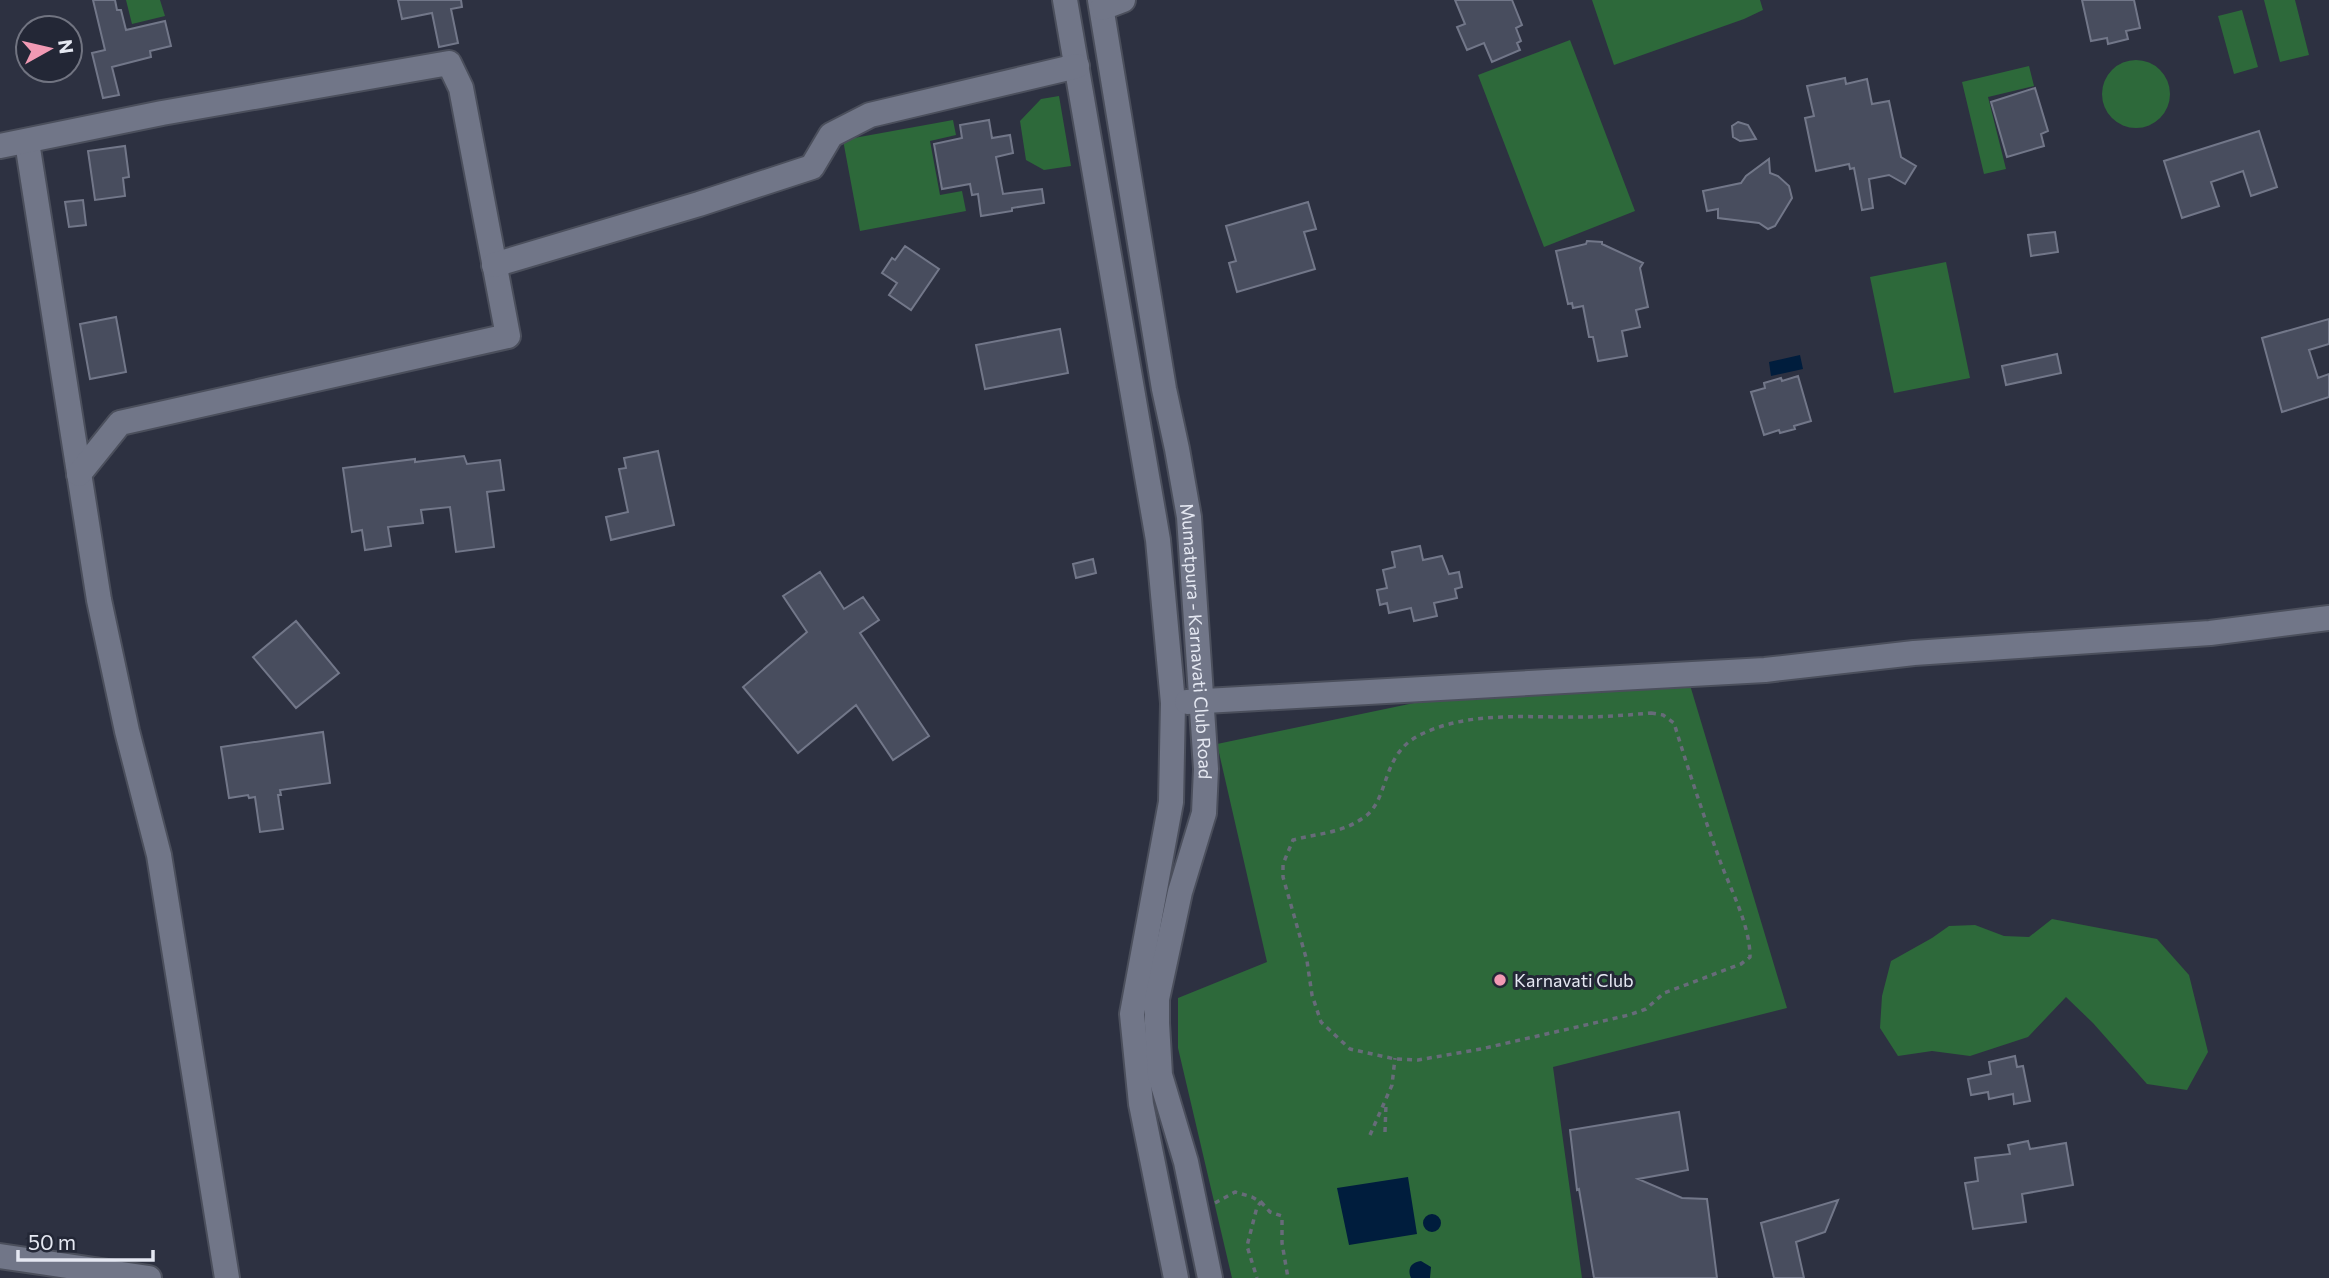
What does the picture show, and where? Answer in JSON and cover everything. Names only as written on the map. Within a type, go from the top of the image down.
[{"type":"street","name":"Mumatpura - Karnavati Club Road","points":[[1065,0],[1158,540],[1173,703],[1171,802],[1132,1014],[1141,1104],[1176,1278]]},
{"type":"street","name":"Mumatpura - Karnavati Club Road","points":[[1108,3],[1164,389],[1178,449],[1189,517],[1206,769],[1203,813],[1180,892],[1157,999],[1157,1023],[1160,1075],[1186,1162],[1210,1278]]},
{"type":"street","points":[[0,146],[162,113],[449,63],[461,89],[508,336],[120,423],[79,474]]},
{"type":"street","points":[[494,265],[812,167],[831,135],[870,115],[1077,66]]},
{"type":"street","points":[[27,142],[107,639],[127,732],[159,855],[227,1278]]},
{"type":"street","points":[[1173,703],[1765,670],[1914,653],[2210,634],[2329,618]]},
{"type":"street","points":[[0,1256],[149,1278]]},
{"type":"path","points":[[1651,713],[1663,715],[1674,723],[1719,859],[1744,924],[1750,945],[1750,957],[1741,964],[1664,993],[1646,1009],[1629,1015],[1468,1052],[1418,1060],[1395,1058],[1350,1049],[1321,1022],[1283,877],[1283,864],[1293,840],[1340,830],[1366,817],[1378,798],[1399,749],[1417,736],[1445,725],[1514,715],[1581,717],[1651,713]]},
{"type":"path","points":[[1370,1135],[1392,1085],[1395,1058]]},
{"type":"path","points":[[1385,1132],[1386,1102]]},
{"type":"path","points":[[1214,1203],[1235,1192],[1252,1197],[1270,1212],[1282,1216],[1282,1242],[1288,1278]]},
{"type":"path","points":[[1256,1278],[1247,1246],[1257,1207],[1261,1202]]},
{"type":"green space","points":[[126,0],[160,0],[165,16],[132,24]]},
{"type":"green space","points":[[1592,0],[1760,0],[1763,10],[1614,65]]},
{"type":"green space","points":[[2264,0],[2295,0],[2309,55],[2280,62]]},
{"type":"green space","points":[[2242,10],[2258,67],[2234,74],[2218,16]]},
{"type":"green space","points":[[1570,40],[1635,211],[1544,247],[1478,75]]},
{"type":"green space","points":[[2136,60],[2149,63],[2160,70],[2167,81],[2170,94],[2167,107],[2160,118],[2149,125],[2136,128],[2123,125],[2112,118],[2105,107],[2102,94],[2105,81],[2112,70],[2123,63]]},
{"type":"green space","points":[[2029,66],[2034,86],[1988,97],[2006,169],[1984,174],[1962,82]]},
{"type":"green space","points":[[1059,96],[1071,166],[1044,170],[1026,160],[1020,121],[1041,99]]},
{"type":"green space","points":[[953,120],[956,135],[930,141],[940,195],[962,191],[966,211],[860,231],[843,140]]},
{"type":"green space","points":[[1946,262],[1970,378],[1894,393],[1870,277]]},
{"type":"green space","name":"Karnavati Club","points":[[1690,685],[1787,1008],[1553,1067],[1582,1278],[1232,1278],[1178,1048],[1178,998],[1267,962],[1217,744],[1438,698]]},
{"type":"green space","points":[[2052,919],[2157,939],[2189,975],[2208,1052],[2187,1090],[2147,1084],[2066,997],[2028,1037],[1970,1056],[1932,1051],[1898,1056],[1880,1028],[1882,996],[1891,961],[1949,926],[1975,925],[2004,936],[2029,937]]},
{"type":"water","points":[[1800,355],[1803,369],[1771,376],[1769,362]]},
{"type":"water","points":[[1408,1177],[1417,1234],[1349,1245],[1337,1188]]},
{"type":"water","points":[[1432,1214],[1438,1217],[1441,1223],[1438,1229],[1432,1232],[1426,1229],[1423,1223],[1426,1217]]},
{"type":"water","points":[[1421,1261],[1431,1267],[1430,1278],[1411,1278],[1411,1266]]},
{"type":"building","points":[[93,0],[115,0],[117,10],[121,10],[126,30],[165,21],[171,46],[150,51],[151,57],[112,67],[119,95],[103,98],[92,53],[105,50]]},
{"type":"building","points":[[398,0],[461,0],[462,7],[451,9],[458,43],[439,47],[432,13],[402,19]]},
{"type":"building","points":[[1455,0],[1512,0],[1522,25],[1516,28],[1521,41],[1517,43],[1520,50],[1492,62],[1484,43],[1467,50],[1457,27],[1465,24]]},
{"type":"building","points":[[2082,0],[2134,0],[2140,28],[2126,31],[2128,39],[2108,44],[2107,38],[2091,41]]},
{"type":"building","points":[[1845,78],[1846,84],[1867,79],[1872,104],[1889,101],[1901,157],[1916,166],[1905,184],[1889,175],[1869,179],[1873,208],[1862,210],[1854,168],[1850,169],[1849,164],[1816,171],[1805,118],[1814,116],[1807,86]]},
{"type":"building","points":[[2035,88],[2048,131],[2041,134],[2044,146],[2007,157],[1991,102]]},
{"type":"building","points":[[989,120],[992,138],[1010,135],[1013,153],[996,157],[1003,194],[1042,189],[1044,203],[981,216],[978,194],[972,195],[970,184],[942,189],[934,144],[962,138],[960,125]]},
{"type":"building","points":[[1738,122],[1748,125],[1756,139],[1740,141],[1733,137],[1732,126]]},
{"type":"building","points":[[2259,131],[2277,187],[2251,196],[2243,171],[2211,182],[2219,206],[2182,218],[2164,161]]},
{"type":"building","points":[[125,146],[129,177],[123,178],[125,196],[95,200],[88,151]]},
{"type":"building","points":[[1769,159],[1770,173],[1789,186],[1792,198],[1775,226],[1768,229],[1759,223],[1718,218],[1718,209],[1707,211],[1703,191],[1741,183]]},
{"type":"building","points":[[83,200],[86,225],[69,227],[65,202]]},
{"type":"building","points":[[1308,202],[1316,229],[1304,232],[1315,269],[1237,292],[1229,263],[1236,261],[1226,226]]},
{"type":"building","points":[[2055,232],[2058,252],[2031,256],[2028,235]]},
{"type":"building","points":[[1587,241],[1602,242],[1643,263],[1640,268],[1648,307],[1636,310],[1640,327],[1622,331],[1627,356],[1598,361],[1593,337],[1589,337],[1583,306],[1573,308],[1572,303],[1568,304],[1556,251],[1586,244]]},
{"type":"building","points":[[905,246],[939,269],[911,310],[889,295],[897,283],[882,273],[892,258],[895,260]]},
{"type":"building","points":[[116,317],[126,372],[90,379],[80,324]]},
{"type":"building","points":[[2329,319],[2329,344],[2309,350],[2318,378],[2329,374],[2329,397],[2282,412],[2262,338]]},
{"type":"building","points":[[1060,329],[1068,373],[985,389],[976,345]]},
{"type":"building","points":[[2057,354],[2061,373],[2006,385],[2002,366]]},
{"type":"building","points":[[1798,376],[1811,421],[1794,426],[1795,429],[1764,435],[1751,392],[1765,388],[1764,383]]},
{"type":"building","points":[[658,451],[674,525],[611,540],[606,517],[628,512],[619,469],[626,468],[624,458]]},
{"type":"building","points":[[464,456],[467,464],[500,460],[504,490],[487,492],[494,547],[456,552],[450,507],[421,510],[423,523],[388,527],[391,546],[365,550],[362,530],[352,532],[343,468]]},
{"type":"building","points":[[1420,546],[1423,560],[1442,556],[1449,574],[1459,572],[1462,587],[1455,589],[1457,598],[1434,603],[1437,616],[1414,621],[1411,608],[1389,613],[1387,603],[1380,605],[1377,590],[1387,588],[1383,570],[1395,567],[1392,552]]},
{"type":"building","points":[[1093,559],[1096,573],[1076,578],[1073,564]]},
{"type":"building","points":[[820,572],[844,609],[863,597],[879,620],[860,633],[929,736],[893,760],[856,705],[798,753],[743,687],[807,632],[783,596]]},
{"type":"building","points":[[296,621],[339,673],[296,708],[253,657]]},
{"type":"building","points":[[323,732],[330,783],[280,790],[281,795],[278,795],[283,829],[260,832],[255,797],[249,798],[248,795],[229,798],[221,747]]},
{"type":"building","points":[[2015,1056],[2017,1067],[2023,1066],[2030,1101],[2014,1104],[2013,1094],[1989,1099],[1988,1092],[1971,1095],[1968,1079],[1991,1074],[1989,1062]]},
{"type":"building","points":[[1679,1112],[1688,1170],[1638,1179],[1682,1198],[1707,1199],[1717,1278],[1594,1278],[1579,1189],[1577,1190],[1570,1130]]},
{"type":"building","points":[[2028,1141],[2030,1149],[2066,1143],[2073,1185],[2022,1194],[2026,1222],[1973,1229],[1965,1183],[1978,1181],[1975,1158],[2010,1154],[2008,1145]]},
{"type":"building","points":[[1838,1200],[1825,1232],[1796,1242],[1804,1278],[1774,1278],[1761,1223]]},
{"type":"place","name":"Karnavati Club","points":[[1500,980]]}]
